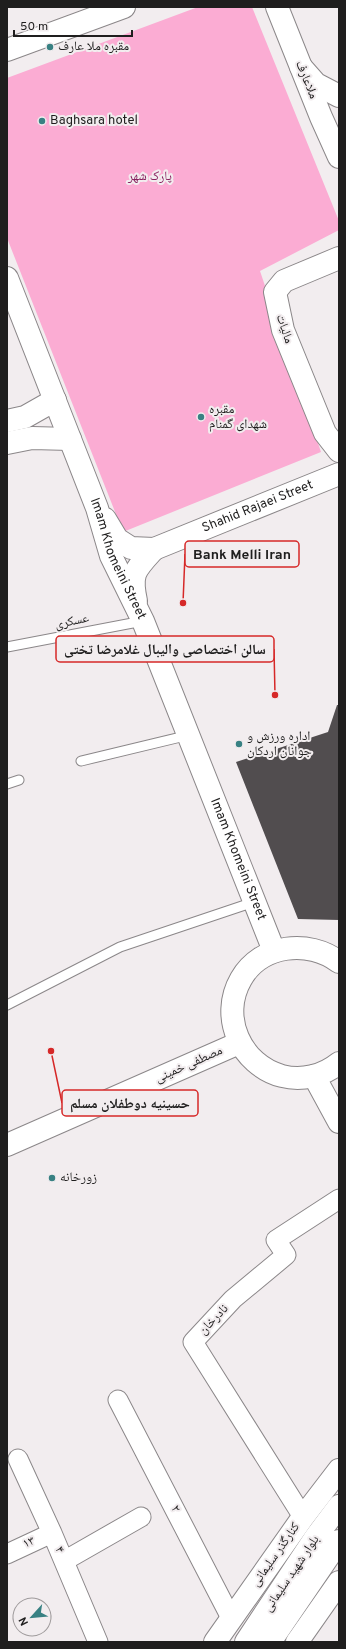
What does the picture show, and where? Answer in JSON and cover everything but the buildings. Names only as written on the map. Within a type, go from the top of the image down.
[{"type":"main road","points":[[7,50],[124,7]]},
{"type":"main road","name":"ملاعارف","points":[[277,7],[301,67],[338,148]]},
{"type":"main road","points":[[301,67],[316,84],[339,96]]},
{"type":"main road","name":"مالیات","points":[[325,433],[283,330],[275,292],[284,281],[339,258]]},
{"type":"main road","name":"Imam Khomeini Street","points":[[7,278],[97,508],[111,556],[140,614],[274,951]]},
{"type":"main road","points":[[7,420],[25,417],[55,400]]},
{"type":"main road","points":[[325,433],[339,452]]},
{"type":"main road","points":[[314,484],[325,459],[325,433]]},
{"type":"main road","points":[[7,443],[32,438],[70,439]]},
{"type":"main road","name":"Shahid Rajaei Street","points":[[154,549],[339,474]]},
{"type":"main road","points":[[97,508],[117,538],[131,548],[154,549]]},
{"type":"main road","points":[[140,614],[132,582],[138,566],[154,549]]},
{"type":"main road","points":[[339,962],[330,955],[312,948],[293,947],[274,951],[255,962],[241,978],[233,999],[232,1021],[239,1042],[252,1060],[270,1072],[292,1078],[314,1076],[332,1069],[339,1063]]},
{"type":"main road","name":"مصطفی خمینی","points":[[7,1145],[239,1042]]},
{"type":"main road","points":[[314,1076],[339,1122]]},
{"type":"main road","name":"کنارگذر سلیمانی","points":[[215,1642],[303,1517],[339,1470]]},
{"type":"main road","name":"بلوار شهید سلیمانی","points":[[246,1642],[315,1538],[339,1506]]},
{"type":"main road","name":"بلوار شهید سلیمانی","points":[[270,1642],[339,1541]]},
{"type":"main road","points":[[297,1642],[339,1583]]},
{"type":"street","name":"نادرخان","points":[[303,1517],[193,1342],[233,1299],[286,1255],[276,1240],[339,1199]]},
{"type":"street","name":"۲","points":[[118,1400],[231,1618]]},
{"type":"street","name":"۴","points":[[18,1459],[52,1533],[98,1642]]},
{"type":"street","points":[[64,1561],[141,1517]]},
{"type":"street","name":"۱۳","points":[[7,1554],[52,1533]]},
{"type":"lane","name":"عسکری","points":[[7,647],[140,614]]},
{"type":"lane","points":[[81,761],[189,735]]},
{"type":"lane","points":[[7,784],[19,780]]},
{"type":"lane","points":[[7,1005],[120,947],[255,901]]},
{"type":"green space","name":"پارک شهر","points":[[198,7],[252,7],[339,221],[339,230],[260,271],[321,452],[123,532],[7,238],[7,78]]},
{"type":"place","name":"مقبره ملا عارف","points":[[50,47]]},
{"type":"place","name":"Baghsara hotel","points":[[42,121]]},
{"type":"place","name":"مقبره شهدای گمنام","points":[[201,417]]},
{"type":"place","name":"Bank Melli Iran","points":[[183,603]]},
{"type":"place","name":"سالن اختصاصی والیبال غلامرضا تختی","points":[[275,695]]},
{"type":"place","name":"اداره ورزش و جوانان اردکان","points":[[239,744]]},
{"type":"place","name":"حسینیه دوطفلان مسلم","points":[[51,1051]]},
{"type":"place","name":"زورخانه","points":[[52,1178]]}]
